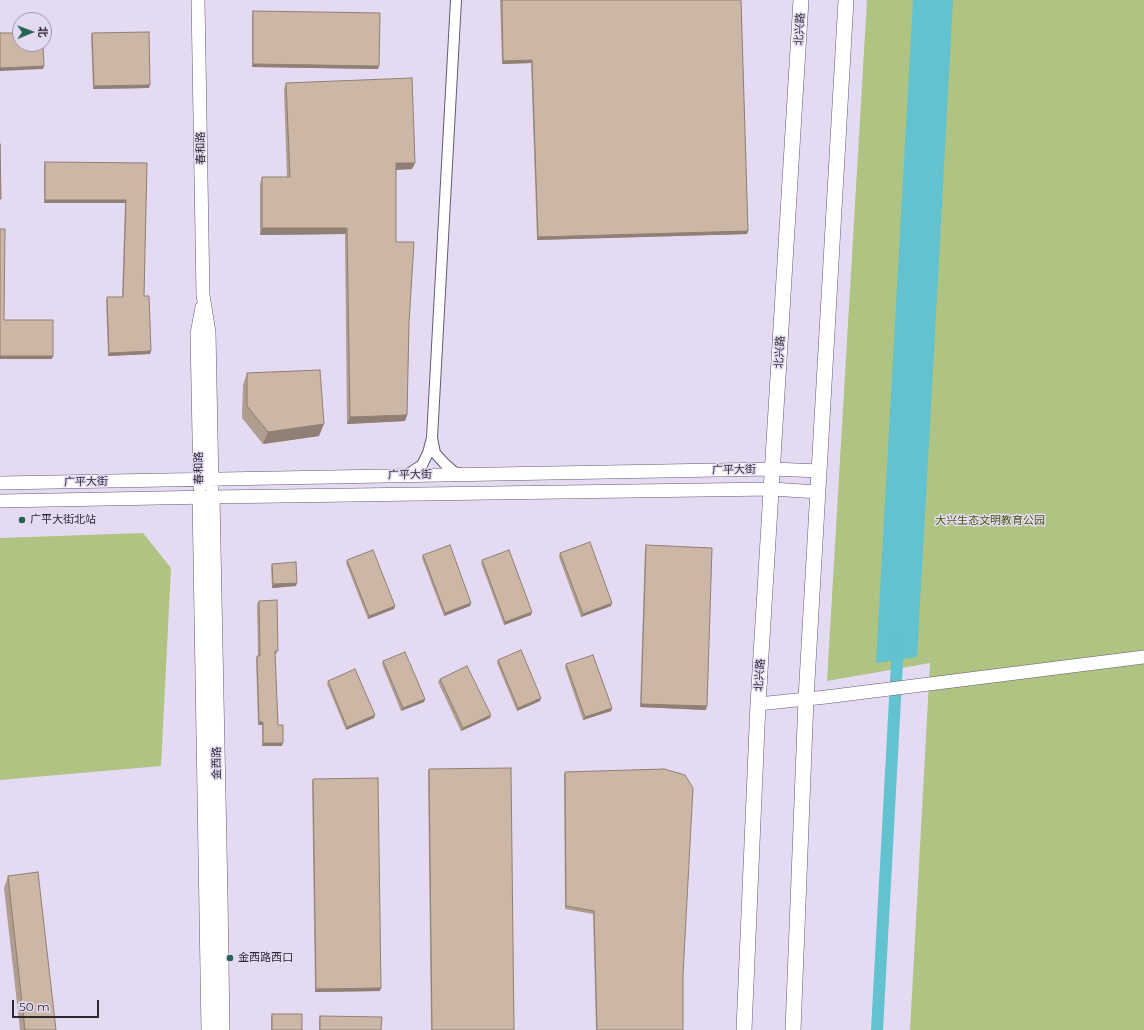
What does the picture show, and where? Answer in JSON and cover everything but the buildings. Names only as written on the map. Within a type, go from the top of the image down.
[{"type":"main road","name":"北兴路","points":[[744,1030],[758,704],[801,0]]},
{"type":"main road","points":[[793,1030],[806,699],[846,0]]},
{"type":"main road","name":"金西路","points":[[206,497],[209,1030]]},
{"type":"main road","name":"金西路","points":[[206,497],[220,880],[222,1030]]},
{"type":"street","name":"春和路","points":[[198,0],[203,295],[197,334],[206,497]]},
{"type":"street","points":[[407,475],[422,465],[428,453],[432,438],[456,0]]},
{"type":"street","points":[[432,438],[435,453],[454,472],[464,474]]},
{"type":"street","name":"广平大街","points":[[0,483],[773,469],[819,471]]},
{"type":"street","name":"广平大街","points":[[0,501],[772,488],[818,492]]},
{"type":"street","points":[[758,704],[826,697],[1144,657]]},
{"type":"green space","name":"大兴生态文明教育公园","points":[[867,0],[1144,0],[1144,1030],[910,1030],[930,663],[827,681]]},
{"type":"green space","points":[[143,533],[171,568],[161,766],[0,780],[0,538]]},
{"type":"water","points":[[913,0],[953,0],[931,407],[917,657],[876,663]]},
{"type":"waterway","points":[[877,1030],[898,644]]},
{"type":"place","name":"广平大街北站","points":[[22,520]]},
{"type":"place","name":"金西路西口","points":[[230,958]]}]
